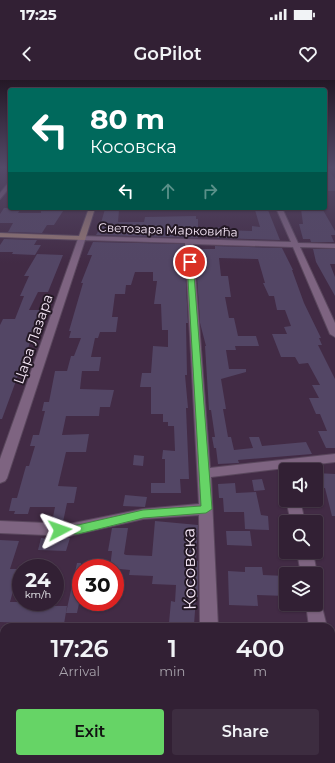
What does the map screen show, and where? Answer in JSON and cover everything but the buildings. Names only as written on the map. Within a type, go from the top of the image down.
[{"type":"street","name":"Цара Лазара","points":[[0,478],[91,210]]},
{"type":"street","points":[[280,210],[335,334]]},
{"type":"street","name":"Светозара Марковића","points":[[0,235],[335,246]]},
{"type":"street","name":"Косовска","points":[[189,242],[206,509],[209,623]]},
{"type":"street","points":[[308,463],[335,458]]},
{"type":"street","points":[[203,472],[279,467]]},
{"type":"street","name":"Косовска","points":[[0,527],[69,530],[143,514],[206,509]]},
{"type":"street","points":[[315,611],[317,623]]},
{"type":"route","points":[[60,530],[78,529],[143,514],[206,509],[190,262]]}]
